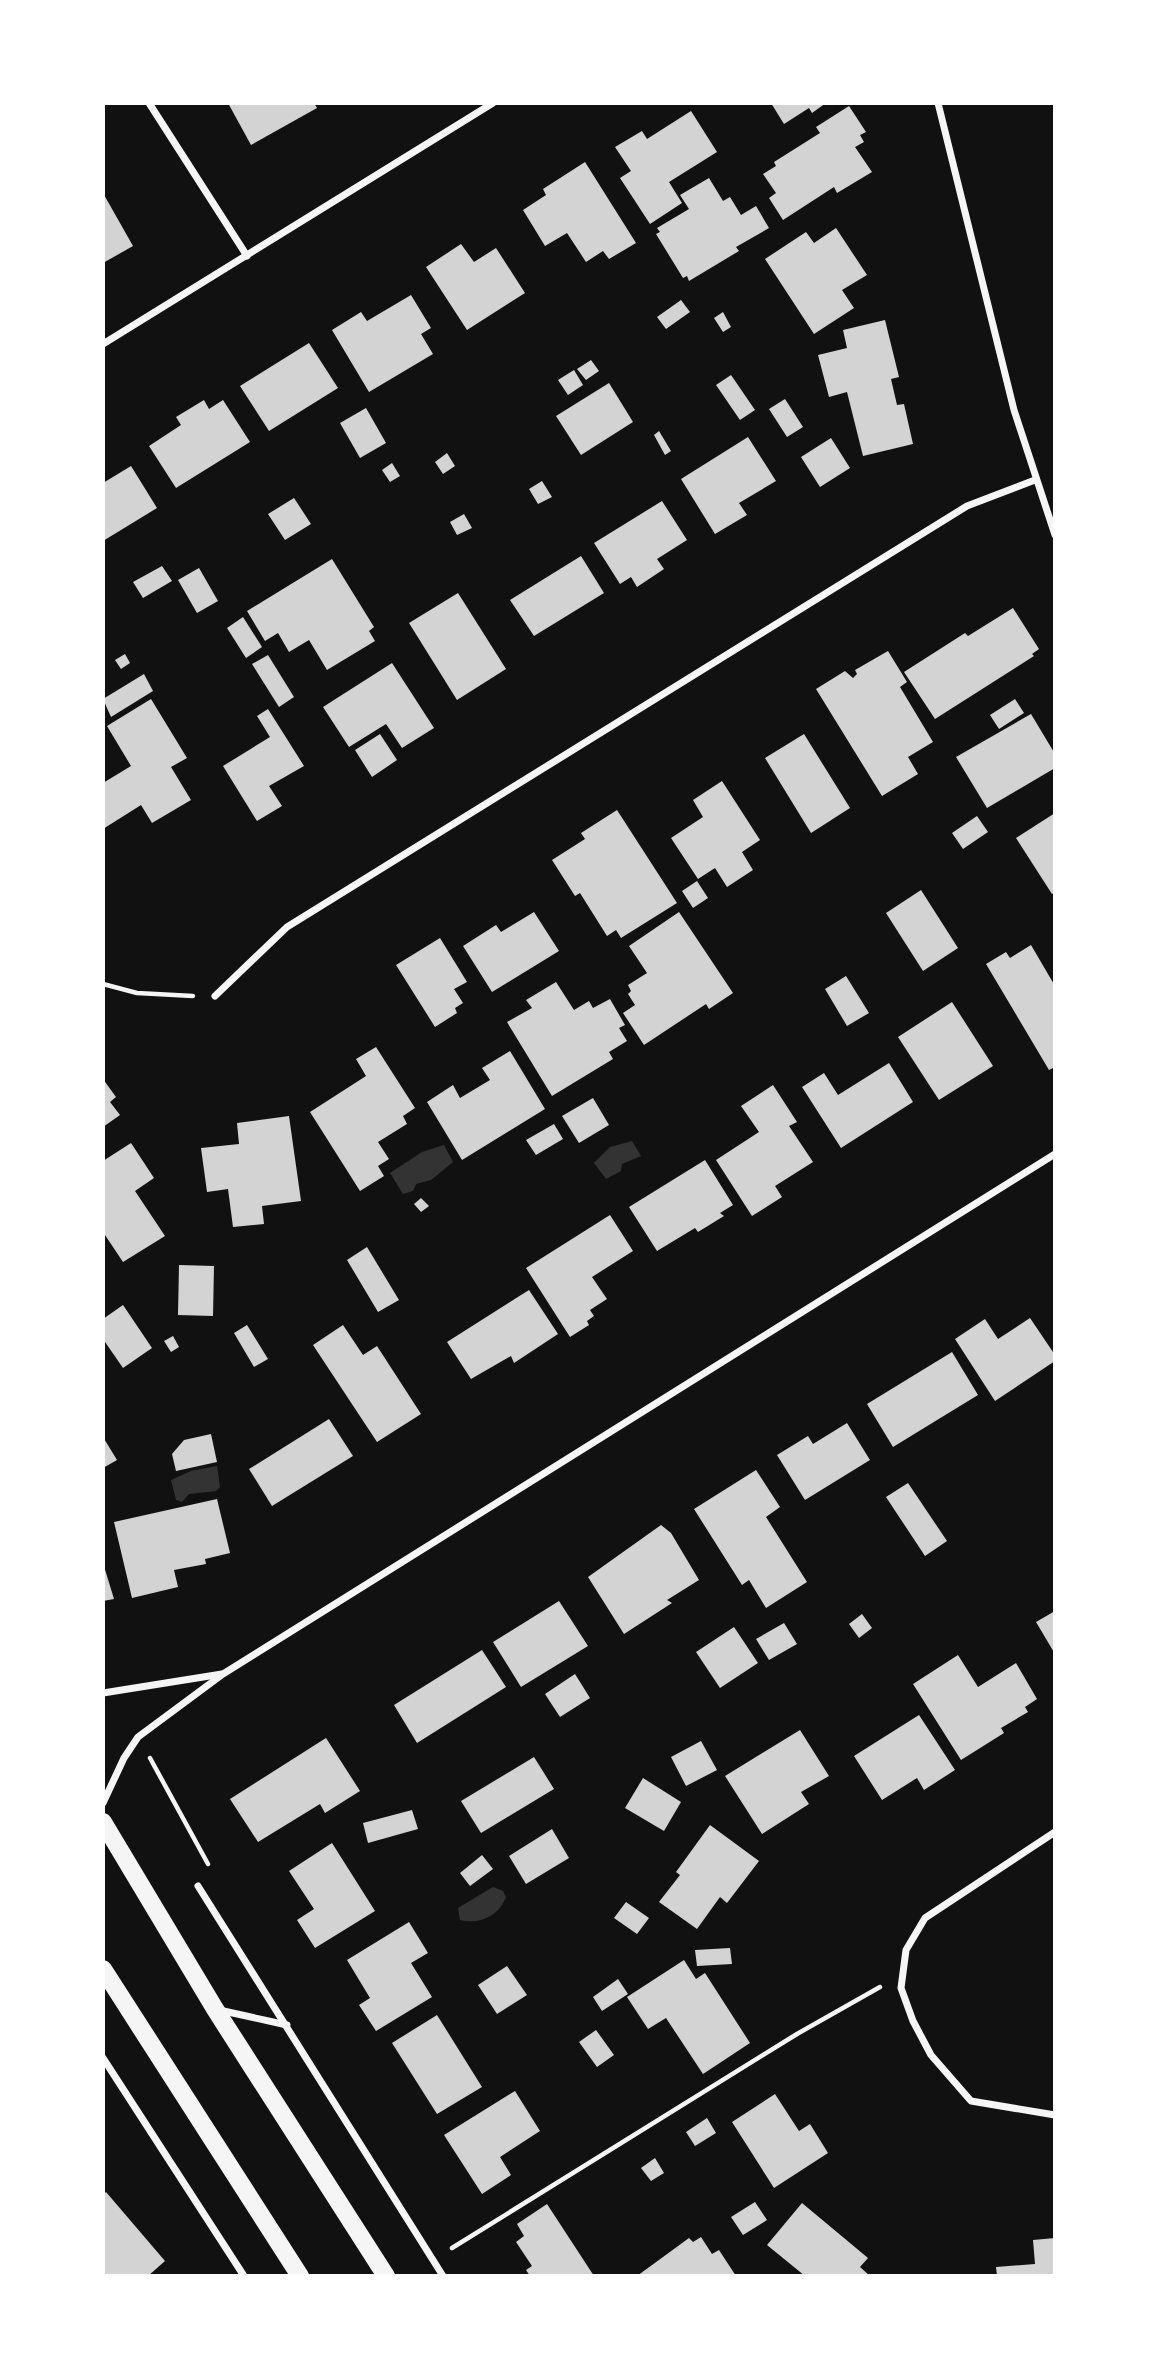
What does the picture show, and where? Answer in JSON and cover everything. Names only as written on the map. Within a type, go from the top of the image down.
[{"type":"main road","points":[[103,1822],[215,2009],[386,2276]]},
{"type":"main road","points":[[103,1969],[300,2276]]},
{"type":"street","points":[[149,103],[247,256]]},
{"type":"street","points":[[103,344],[493,103]]},
{"type":"street","points":[[938,103],[1014,410],[1055,535]]},
{"type":"street","points":[[215,996],[287,927],[967,506],[1035,480]]},
{"type":"street","points":[[103,1803],[124,1758],[138,1737],[223,1674],[1055,1154]]},
{"type":"street","points":[[103,1693],[223,1674]]},
{"type":"street","points":[[1055,1832],[925,1918],[906,1950],[901,1988],[930,2055],[971,2101],[1055,2115]]},
{"type":"street","points":[[198,1886],[443,2276]]},
{"type":"street","points":[[215,2009],[287,2025]]},
{"type":"street","points":[[103,2058],[244,2276]]},
{"type":"path","points":[[103,984],[156,995],[215,996]]},
{"type":"path","points":[[447,2251],[876,1987],[901,1988]]},
{"type":"shaded area","points":[[632,1141],[641,1156],[622,1164],[621,1171],[606,1179],[594,1163],[610,1147]]},
{"type":"shaded area","points":[[444,1145],[453,1162],[431,1180],[416,1184],[413,1191],[403,1194],[390,1173],[422,1152]]},
{"type":"shaded area","points":[[217,1466],[220,1487],[216,1491],[189,1494],[182,1502],[176,1500],[171,1480],[191,1471]]},
{"type":"shaded area","points":[[493,1887],[503,1891],[506,1897],[499,1909],[481,1920],[460,1920],[458,1908]]},
{"type":"building","points":[[228,103],[314,103],[317,108],[251,145]]},
{"type":"building","points":[[771,103],[826,103],[812,113],[809,108],[784,124]]},
{"type":"building","points":[[849,106],[866,132],[860,135],[864,142],[855,147],[872,172],[837,193],[834,187],[783,220],[769,198],[776,193],[763,174],[776,166],[774,162],[820,133],[816,127]]},
{"type":"building","points":[[691,111],[717,152],[669,182],[682,203],[650,224],[620,178],[631,171],[615,147],[642,131],[647,139]]},
{"type":"building","points":[[585,162],[636,243],[609,259],[603,251],[586,262],[567,233],[545,246],[523,210],[546,195],[543,189]]},
{"type":"building","points":[[709,178],[723,201],[730,197],[741,215],[756,206],[769,228],[736,247],[739,251],[689,281],[687,276],[683,278],[656,234],[660,232],[657,228],[689,209],[680,195]]},
{"type":"building","points":[[103,193],[133,246],[103,263]]},
{"type":"building","points":[[836,228],[867,275],[842,290],[854,308],[814,334],[765,259],[806,232],[814,243]]},
{"type":"building","points":[[461,244],[474,262],[496,248],[525,293],[467,330],[426,267]]},
{"type":"building","points":[[411,295],[431,328],[421,334],[433,354],[369,392],[332,330],[361,312],[367,321]]},
{"type":"building","points":[[681,300],[690,312],[666,329],[657,317]]},
{"type":"building","points":[[723,312],[731,327],[723,332],[714,318]]},
{"type":"building","points":[[885,320],[899,377],[891,379],[897,405],[904,404],[913,444],[863,456],[847,392],[829,397],[818,355],[847,348],[843,330]]},
{"type":"building","points":[[309,343],[338,388],[269,431],[240,386]]},
{"type":"building","points":[[591,360],[599,371],[586,380],[577,369]]},
{"type":"building","points":[[574,370],[583,385],[568,395],[558,380]]},
{"type":"building","points":[[731,375],[755,410],[740,420],[716,385]]},
{"type":"building","points":[[609,383],[633,422],[581,455],[556,416]]},
{"type":"building","points":[[785,399],[803,427],[787,437],[769,409]]},
{"type":"building","points":[[204,400],[209,409],[223,400],[250,442],[176,488],[149,446],[181,425],[176,417]]},
{"type":"building","points":[[366,408],[386,443],[360,458],[340,423]]},
{"type":"building","points":[[659,431],[671,451],[665,455],[654,435]]},
{"type":"building","points":[[748,437],[776,481],[739,503],[747,515],[715,534],[681,479]]},
{"type":"building","points":[[831,438],[850,468],[820,487],[801,457]]},
{"type":"building","points":[[447,453],[455,466],[443,474],[435,462]]},
{"type":"building","points":[[392,463],[400,476],[390,482],[382,470]]},
{"type":"building","points":[[131,466],[157,508],[103,541],[103,483]]},
{"type":"building","points":[[542,481],[552,497],[538,504],[529,489]]},
{"type":"building","points":[[294,498],[311,524],[285,540],[268,514]]},
{"type":"building","points":[[662,501],[687,540],[657,559],[664,569],[637,587],[631,577],[620,584],[594,543]]},
{"type":"building","points":[[464,514],[472,528],[457,535],[450,522]]},
{"type":"building","points":[[581,556],[604,593],[534,636],[510,600]]},
{"type":"building","points":[[332,559],[374,627],[369,631],[375,641],[327,670],[309,640],[289,652],[278,633],[265,641],[247,611]]},
{"type":"building","points":[[162,566],[172,581],[143,598],[133,582]]},
{"type":"building","points":[[199,568],[218,601],[197,613],[178,580]]},
{"type":"building","points":[[458,593],[506,669],[457,700],[409,623]]},
{"type":"building","points":[[1013,608],[1039,649],[1032,654],[1034,656],[935,719],[904,672],[965,633],[968,636]]},
{"type":"building","points":[[243,617],[262,647],[246,658],[227,628]]},
{"type":"building","points":[[888,651],[907,682],[900,687],[933,742],[908,757],[918,774],[882,796],[816,689],[845,671],[853,678],[857,674],[855,670]]},
{"type":"building","points":[[125,654],[130,663],[121,669],[115,660]]},
{"type":"building","points":[[268,655],[294,697],[279,707],[252,664]]},
{"type":"building","points":[[392,663],[434,728],[402,748],[386,724],[349,747],[323,707]]},
{"type":"building","points":[[144,674],[153,691],[111,717],[103,699]]},
{"type":"building","points":[[151,699],[187,758],[171,767],[191,800],[152,823],[141,805],[103,829],[103,783],[131,766],[107,726]]},
{"type":"building","points":[[1015,699],[1024,713],[999,729],[990,715]]},
{"type":"building","points":[[268,709],[304,766],[269,786],[282,806],[257,821],[223,766],[270,737],[257,716]]},
{"type":"building","points":[[1031,714],[1055,754],[1055,768],[987,808],[956,757]]},
{"type":"building","points":[[380,734],[397,760],[372,777],[355,750]]},
{"type":"building","points":[[804,734],[850,808],[811,833],[765,758]]},
{"type":"building","points":[[722,781],[760,840],[742,852],[753,870],[727,887],[715,868],[698,879],[671,838],[703,817],[693,800]]},
{"type":"building","points":[[617,810],[677,903],[621,938],[616,930],[607,936],[580,893],[575,896],[552,860],[585,839],[581,833]]},
{"type":"building","points":[[1055,813],[1055,892],[1052,894],[1016,838]]},
{"type":"building","points":[[977,816],[988,832],[963,849],[952,833]]},
{"type":"building","points":[[697,881],[708,898],[693,908],[682,891]]},
{"type":"building","points":[[921,890],[958,948],[923,971],[886,913]]},
{"type":"building","points":[[534,912],[559,951],[492,992],[463,946],[496,925],[501,932]]},
{"type":"building","points":[[679,912],[733,993],[709,1009],[706,1004],[644,1045],[623,1013],[635,1005],[628,994],[631,991],[628,985],[647,973],[629,946]]},
{"type":"building","points":[[440,938],[467,982],[454,989],[463,1003],[455,1008],[457,1013],[435,1027],[396,965]]},
{"type":"building","points":[[1031,945],[1055,986],[1055,1067],[1049,1070],[986,964],[1006,952],[1010,958]]},
{"type":"building","points":[[846,976],[869,1013],[847,1026],[825,989]]},
{"type":"building","points":[[556,982],[574,1010],[589,1001],[593,1008],[610,999],[625,1025],[619,1028],[627,1041],[609,1052],[613,1059],[552,1096],[507,1022],[532,1008],[526,1000]]},
{"type":"building","points":[[952,1002],[993,1066],[939,1100],[898,1037]]},
{"type":"building","points":[[376,1047],[415,1108],[403,1116],[407,1124],[378,1142],[389,1159],[378,1166],[384,1176],[360,1191],[310,1112],[366,1076],[356,1059]]},
{"type":"building","points":[[510,1051],[545,1109],[462,1160],[427,1102],[453,1085],[460,1098],[490,1080],[482,1068]]},
{"type":"building","points":[[889,1063],[913,1102],[841,1148],[802,1087],[824,1073],[838,1095]]},
{"type":"building","points":[[103,1079],[116,1097],[110,1102],[120,1115],[103,1127]]},
{"type":"building","points":[[773,1085],[797,1122],[789,1126],[813,1162],[775,1186],[782,1197],[752,1216],[716,1160],[759,1132],[741,1106]]},
{"type":"building","points":[[593,1098],[609,1125],[579,1143],[562,1116]]},
{"type":"building","points":[[289,1116],[301,1201],[262,1206],[264,1224],[233,1227],[228,1189],[207,1192],[201,1148],[239,1144],[237,1123]]},
{"type":"building","points":[[554,1124],[563,1139],[536,1155],[526,1140]]},
{"type":"building","points":[[131,1143],[154,1178],[135,1191],[165,1236],[123,1262],[103,1232],[103,1161]]},
{"type":"building","points":[[705,1160],[733,1205],[720,1213],[724,1216],[698,1232],[695,1228],[657,1251],[629,1207]]},
{"type":"building","points":[[421,1198],[429,1206],[421,1212],[414,1204]]},
{"type":"building","points":[[610,1215],[633,1251],[592,1277],[607,1299],[590,1310],[594,1316],[587,1321],[589,1325],[570,1337],[526,1268]]},
{"type":"building","points":[[367,1247],[399,1300],[378,1312],[347,1260]]},
{"type":"building","points":[[179,1265],[214,1266],[213,1316],[178,1315]]},
{"type":"building","points":[[529,1290],[558,1334],[514,1363],[511,1356],[471,1379],[447,1342]]},
{"type":"building","points":[[123,1305],[152,1348],[123,1368],[103,1339],[103,1319]]},
{"type":"building","points":[[1030,1318],[1055,1355],[1055,1361],[995,1401],[955,1339],[985,1319],[998,1339]]},
{"type":"building","points":[[247,1325],[268,1359],[254,1367],[234,1333]]},
{"type":"building","points":[[343,1325],[363,1355],[377,1346],[421,1414],[377,1442],[313,1345]]},
{"type":"building","points":[[173,1336],[179,1347],[171,1352],[164,1341]]},
{"type":"building","points":[[952,1352],[978,1395],[893,1447],[867,1404]]},
{"type":"building","points":[[329,1419],[353,1456],[272,1506],[249,1469]]},
{"type":"building","points":[[847,1423],[870,1460],[805,1500],[777,1455],[808,1436],[813,1444]]},
{"type":"building","points":[[211,1434],[217,1462],[176,1471],[172,1454],[184,1440]]},
{"type":"building","points":[[103,1437],[117,1460],[103,1468]]},
{"type":"building","points":[[756,1470],[780,1507],[766,1517],[807,1582],[766,1608],[749,1580],[742,1585],[694,1509]]},
{"type":"building","points":[[908,1483],[947,1541],[925,1556],[886,1497]]},
{"type":"building","points":[[217,1499],[230,1553],[205,1559],[206,1564],[174,1570],[178,1587],[132,1598],[114,1522]]},
{"type":"building","points":[[661,1525],[671,1533],[699,1580],[667,1600],[672,1603],[624,1634],[588,1577]]},
{"type":"building","points":[[103,1563],[114,1599],[103,1601]]},
{"type":"building","points":[[559,1601],[588,1646],[521,1687],[493,1642]]},
{"type":"building","points":[[1055,1611],[1055,1654],[1036,1622]]},
{"type":"building","points":[[862,1614],[872,1628],[859,1638],[849,1624]]},
{"type":"building","points":[[784,1623],[797,1644],[769,1660],[756,1639]]},
{"type":"building","points":[[734,1627],[758,1663],[720,1688],[696,1652]]},
{"type":"building","points":[[482,1650],[506,1687],[417,1743],[394,1705]]},
{"type":"building","points":[[958,1655],[978,1687],[1016,1663],[1037,1699],[1025,1707],[1028,1712],[1001,1728],[1004,1733],[961,1760],[913,1684]]},
{"type":"building","points":[[575,1674],[590,1698],[560,1717],[545,1694]]},
{"type":"building","points":[[919,1715],[955,1770],[924,1790],[917,1778],[882,1800],[854,1756]]},
{"type":"building","points":[[800,1730],[829,1776],[801,1792],[809,1804],[762,1834],[725,1776]]},
{"type":"building","points":[[326,1738],[360,1791],[325,1813],[320,1804],[258,1842],[230,1799]]},
{"type":"building","points":[[701,1741],[717,1770],[686,1786],[671,1757]]},
{"type":"building","points":[[534,1757],[554,1789],[481,1833],[461,1801]]},
{"type":"building","points":[[643,1778],[681,1802],[664,1831],[625,1808]]},
{"type":"building","points":[[412,1810],[418,1829],[368,1843],[363,1823]]},
{"type":"building","points":[[710,1825],[759,1861],[727,1903],[720,1897],[697,1929],[659,1902],[680,1875],[676,1872]]},
{"type":"building","points":[[552,1829],[569,1858],[526,1884],[509,1856]]},
{"type":"building","points":[[332,1843],[375,1911],[315,1948],[297,1920],[314,1909],[289,1871]]},
{"type":"building","points":[[482,1855],[493,1869],[470,1886],[460,1873]]},
{"type":"building","points":[[626,1902],[649,1918],[637,1934],[614,1918]]},
{"type":"building","points":[[409,1922],[428,1953],[411,1963],[432,1997],[376,2031],[359,2005],[370,1998],[347,1960]]},
{"type":"building","points":[[730,1948],[732,1964],[697,1966],[695,1950]]},
{"type":"building","points":[[684,1960],[696,1979],[705,1973],[750,2043],[703,2074],[666,2018],[648,2029],[627,1997]]},
{"type":"building","points":[[507,1966],[527,1995],[497,2014],[478,1985]]},
{"type":"building","points":[[618,1979],[628,1994],[602,2011],[593,1997]]},
{"type":"building","points":[[437,2015],[482,2087],[437,2114],[392,2043]]},
{"type":"building","points":[[596,2030],[614,2055],[597,2067],[579,2042]]},
{"type":"building","points":[[515,2091],[540,2131],[500,2157],[511,2175],[482,2194],[444,2135]]},
{"type":"building","points":[[775,2094],[799,2131],[810,2124],[828,2153],[774,2188],[732,2122]]},
{"type":"building","points":[[707,2118],[716,2133],[695,2146],[686,2132]]},
{"type":"building","points":[[655,2158],[664,2173],[651,2181],[641,2168]]},
{"type":"building","points":[[106,2192],[165,2261],[148,2276],[103,2276],[103,2195]]},
{"type":"building","points":[[755,2202],[767,2220],[743,2235],[731,2217]]},
{"type":"building","points":[[802,2203],[868,2258],[860,2267],[870,2276],[805,2276],[767,2245]]},
{"type":"building","points":[[547,2204],[594,2276],[530,2276],[526,2270],[532,2266],[516,2242],[524,2236],[517,2224]]},
{"type":"building","points":[[701,2237],[712,2254],[719,2250],[736,2276],[637,2276],[689,2238],[693,2242]]},
{"type":"building","points":[[1055,2238],[1055,2276],[997,2276],[996,2267],[1035,2264],[1033,2240]]}]
